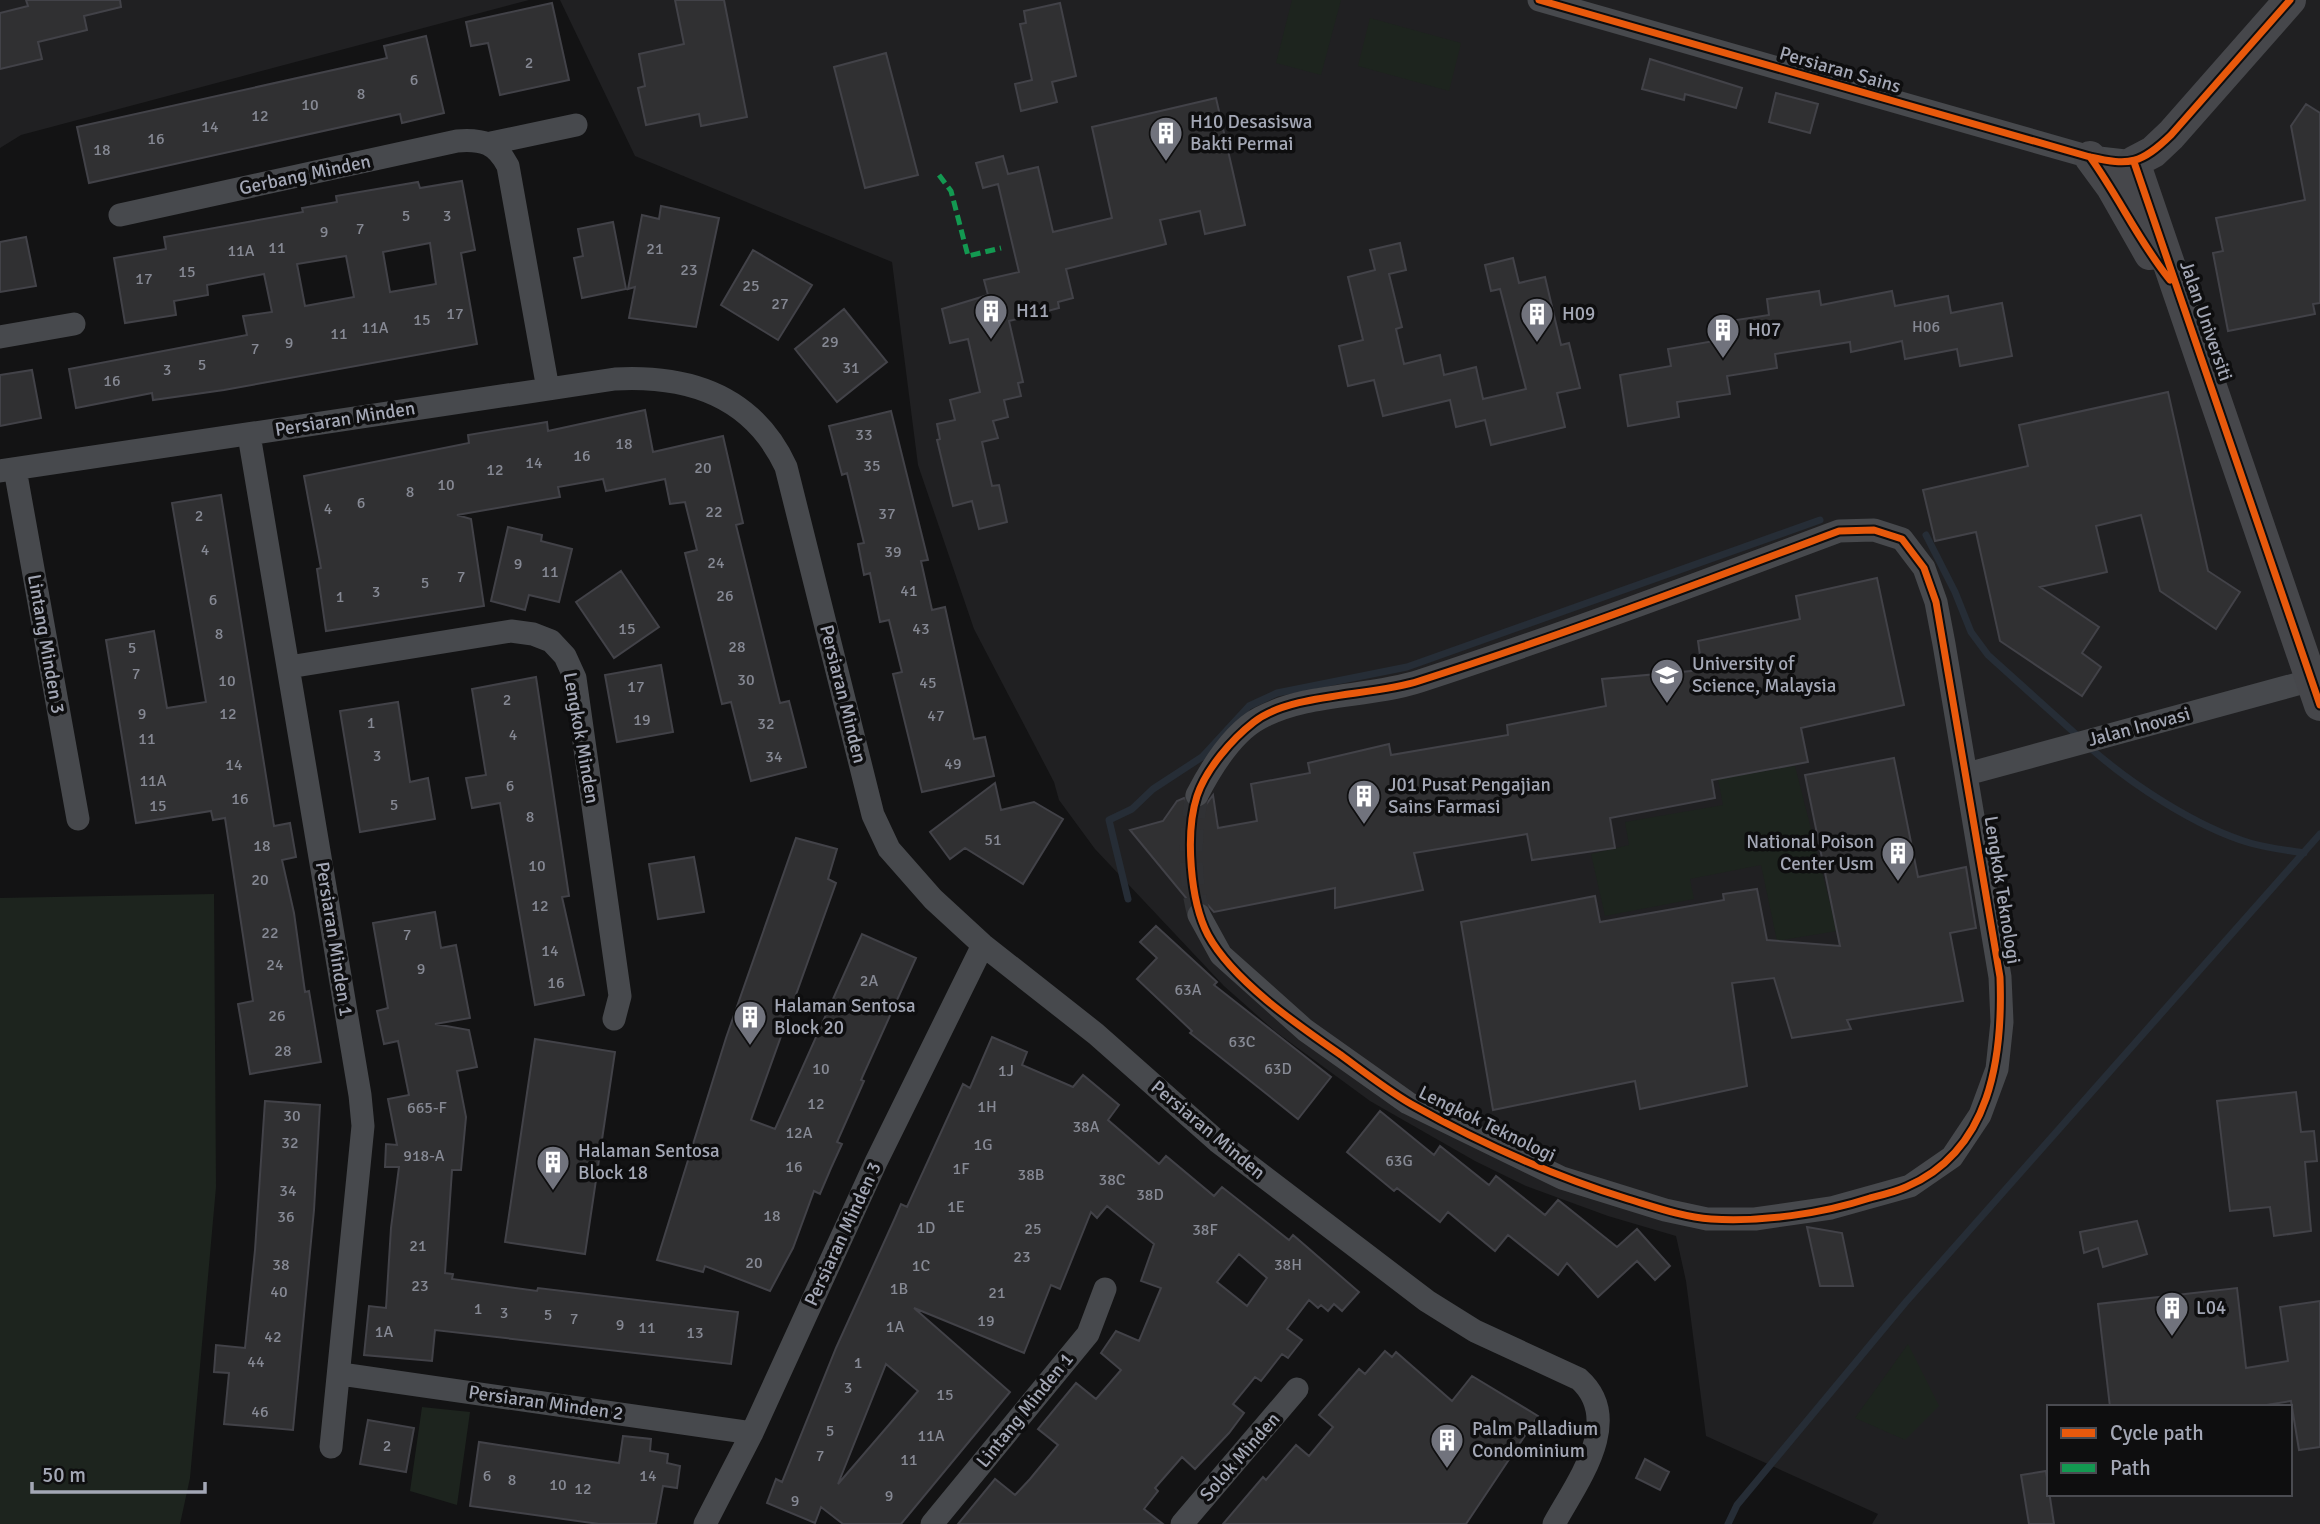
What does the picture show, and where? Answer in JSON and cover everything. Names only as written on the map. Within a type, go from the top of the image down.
[{"type":"street","name":"Persiaran Sains","points":[[1539,0],[2090,157],[2134,162]]},
{"type":"street","points":[[2134,162],[2153,152],[2171,135],[2290,0]]},
{"type":"street","name":"Gerbang Minden","points":[[120,215],[457,141],[475,139],[491,143],[576,125]]},
{"type":"street","points":[[491,143],[508,166],[548,389]]},
{"type":"street","points":[[2090,157],[2112,187],[2152,258],[2179,291]]},
{"type":"street","name":"Jalan Universiti","points":[[2134,162],[2316,693]]},
{"type":"street","points":[[0,337],[74,324]]},
{"type":"street","name":"Persiaran Minden","points":[[7,470],[615,379],[667,380],[717,395],[760,424],[780,455],[796,501],[873,815],[889,849],[915,882],[983,945],[1096,1034],[1217,1141],[1427,1301],[1475,1331],[1579,1379],[1595,1398],[1600,1427],[1593,1448],[1554,1524]]},
{"type":"street","name":"Persiaran Minden 1","points":[[249,435],[363,1126],[341,1374],[331,1447]]},
{"type":"street","name":"Lintang Minden 3","points":[[7,470],[78,819]]},
{"type":"street","name":"Lengkok Teknologi","points":[[1197,795],[1210,770],[1231,745],[1257,719],[1282,707],[1419,682],[1839,531],[1874,530],[1902,540],[1924,568],[1936,602],[2000,977],[2002,1022],[1997,1069],[1980,1115],[1952,1157],[1910,1186],[1831,1208],[1755,1219],[1707,1219],[1665,1210],[1562,1178],[1408,1103],[1305,1030],[1221,954],[1199,915]]},
{"type":"street","name":"Lengkok Minden","points":[[289,667],[488,634],[533,634],[551,641],[565,656],[575,678],[621,996],[614,1019]]},
{"type":"street","name":"Jalan Inovasi","points":[[1967,774],[2099,738],[2316,693]]},
{"type":"street","name":"Persiaran Minden 3","points":[[705,1524],[752,1433],[876,1162],[983,945]]},
{"type":"street","name":"Lintang Minden 1","points":[[932,1524],[1088,1334],[1105,1289]]},
{"type":"street","name":"Persiaran Minden 2","points":[[341,1374],[752,1433]]},
{"type":"street","name":"Solok Minden","points":[[1182,1524],[1297,1389]]},
{"type":"shaded area","points":[[0,0],[529,0],[21,135],[0,148]]},
{"type":"shaded area","name":"University of Science, Malaysia","points":[[560,0],[2320,0],[2320,1524],[1872,1524],[1878,1514],[1706,1436],[1686,1281],[1676,1236],[1608,1216],[1526,1186],[1475,1161],[1370,1101],[1276,1032],[1224,986],[1095,849],[1059,800],[1054,782],[974,629],[918,465],[892,262],[635,156]]},
{"type":"shaded area","points":[[1292,0],[1341,0],[1321,75],[1276,63]]},
{"type":"shaded area","points":[[1370,18],[1461,43],[1449,91],[1358,66]]},
{"type":"shaded area","points":[[1795,766],[1837,931],[1777,941],[1761,865],[1690,879],[1694,899],[1605,916],[1591,854],[1629,845],[1625,822],[1723,805],[1718,779]]},
{"type":"shaded area","points":[[214,894],[216,1187],[190,1478],[180,1524],[0,1524],[0,898]]},
{"type":"shaded area","points":[[1908,1344],[1939,1406],[1905,1440],[1855,1418]]},
{"type":"shaded area","points":[[422,1407],[470,1412],[457,1505],[410,1491]]},
{"type":"building","points":[[26,0],[120,0],[121,7],[84,16],[87,30],[38,42],[42,59],[0,69],[0,13],[28,6]]},
{"type":"building","points":[[675,0],[724,0],[747,117],[701,126],[699,114],[646,125],[638,88],[645,86],[639,54],[684,44]]},
{"type":"building","points":[[552,3],[569,80],[500,95],[488,43],[471,46],[466,22]]},
{"type":"building","points":[[1060,3],[1076,76],[1052,82],[1057,102],[1021,111],[1015,84],[1032,80],[1020,24],[1026,23],[1024,11]]},
{"type":"building","points":[[426,36],[444,113],[402,123],[400,114],[89,183],[77,127],[387,58],[384,46]]},
{"type":"building","points":[[886,53],[918,175],[865,188],[834,67]]},
{"type":"building","points":[[1650,59],[1742,88],[1736,108],[1685,94],[1684,100],[1642,89]]},
{"type":"building","points":[[1776,93],[1818,104],[1810,133],[1769,122]]},
{"type":"building","points":[[1216,98],[1245,225],[1205,234],[1200,211],[1160,220],[1166,244],[1066,269],[1073,298],[1058,302],[1059,308],[1009,321],[1023,382],[1018,383],[1021,396],[1004,400],[1008,417],[993,421],[998,438],[982,442],[992,486],[999,485],[1007,522],[979,529],[972,501],[953,506],[937,440],[940,439],[937,424],[955,420],[950,400],[980,392],[968,339],[950,343],[942,309],[988,295],[984,280],[1019,272],[998,184],[983,188],[976,163],[1003,156],[1008,174],[1038,167],[1053,232],[1112,218],[1092,127]]},
{"type":"building","points":[[2306,104],[2320,113],[2320,303],[2313,304],[2315,314],[2228,331],[2213,253],[2223,251],[2216,218],[2305,200],[2291,126]]},
{"type":"building","points":[[462,181],[475,250],[461,253],[477,344],[224,390],[153,400],[152,393],[76,408],[69,369],[247,335],[243,316],[272,312],[264,274],[207,285],[208,295],[174,301],[176,315],[125,323],[114,258],[166,249],[164,237],[303,212],[302,208],[337,202],[336,196],[418,182],[420,188]],"holes":[[[430,243],[436,284],[390,292],[383,252]],[[346,256],[354,297],[305,306],[297,264]]]},
{"type":"building","points":[[661,206],[719,218],[696,327],[629,318],[635,287],[628,289],[642,215],[659,219]]},
{"type":"building","points":[[613,222],[626,289],[582,298],[574,258],[583,256],[578,229]]},
{"type":"building","points":[[26,237],[36,286],[0,292],[0,242]]},
{"type":"building","name":"H09","points":[[1400,243],[1406,270],[1389,274],[1402,327],[1396,329],[1404,364],[1440,355],[1444,375],[1476,367],[1483,399],[1526,389],[1500,289],[1491,291],[1485,265],[1513,258],[1519,283],[1545,277],[1561,345],[1569,343],[1580,388],[1557,393],[1565,427],[1491,445],[1485,420],[1456,427],[1450,400],[1383,416],[1374,380],[1348,386],[1339,346],[1363,340],[1348,277],[1375,270],[1370,250]]},
{"type":"building","points":[[753,250],[812,285],[778,340],[721,305]]},
{"type":"building","points":[[1819,291],[1821,305],[1892,291],[1895,306],[1948,296],[1951,313],[2002,303],[2012,356],[1960,366],[1957,349],[1905,359],[1902,341],[1851,352],[1850,342],[1775,354],[1777,368],[1727,376],[1730,394],[1677,402],[1679,417],[1628,426],[1620,375],[1671,366],[1668,349],[1720,340],[1717,323],[1769,315],[1767,299]]},
{"type":"building","points":[[844,309],[887,362],[837,402],[795,349]]},
{"type":"building","points":[[32,370],[41,418],[0,426],[0,375]]},
{"type":"building","points":[[2168,392],[2208,571],[2240,592],[2216,629],[2160,591],[2141,515],[2096,526],[2107,572],[2040,587],[2099,627],[2082,653],[2101,667],[2082,696],[2000,641],[1976,532],[1935,541],[1923,490],[2028,466],[2019,425]]},
{"type":"building","points":[[645,410],[653,452],[723,436],[743,523],[736,525],[780,703],[789,701],[806,767],[751,781],[731,702],[722,704],[685,553],[697,550],[685,502],[670,504],[665,479],[606,491],[603,479],[558,487],[560,497],[457,515],[471,519],[484,606],[326,631],[317,569],[321,568],[304,476],[469,443],[468,435],[547,422],[548,431]]},
{"type":"building","points":[[891,411],[928,560],[921,561],[932,610],[945,607],[974,739],[985,737],[994,776],[922,792],[893,674],[902,672],[889,620],[880,622],[870,573],[864,575],[858,544],[864,543],[847,473],[842,475],[829,426]]},
{"type":"building","points":[[221,495],[274,826],[290,823],[296,857],[282,860],[294,913],[305,992],[309,991],[321,1062],[250,1074],[238,1004],[253,1001],[225,818],[213,820],[211,811],[136,823],[106,640],[154,631],[167,708],[206,702],[172,503]]},
{"type":"building","points":[[508,527],[542,535],[541,541],[572,549],[559,602],[529,595],[525,610],[491,601]]},
{"type":"building","points":[[621,571],[659,627],[614,658],[576,602]]},
{"type":"building","points":[[1877,578],[1904,705],[1801,728],[1808,762],[1712,780],[1715,798],[1610,818],[1615,848],[1532,860],[1527,834],[1414,853],[1423,890],[1335,908],[1335,888],[1214,912],[1206,903],[1191,904],[1130,830],[1163,821],[1177,801],[1184,798],[1190,807],[1198,809],[1205,806],[1213,795],[1218,828],[1257,821],[1251,784],[1310,773],[1308,763],[1389,744],[1391,755],[1508,735],[1507,725],[1606,706],[1602,679],[1702,670],[1698,641],[1800,619],[1796,596]]},
{"type":"building","points":[[661,665],[673,732],[617,742],[605,675]]},
{"type":"building","points":[[536,677],[569,896],[562,897],[584,995],[535,1005],[500,803],[472,808],[466,778],[486,775],[472,689]]},
{"type":"building","points":[[398,702],[410,782],[428,778],[435,819],[360,832],[340,711]]},
{"type":"building","points":[[1894,758],[1918,877],[1966,867],[1976,928],[1950,933],[1963,1001],[1847,1020],[1851,1029],[1792,1038],[1774,978],[1732,983],[1747,1086],[1640,1109],[1635,1081],[1493,1110],[1461,922],[1595,896],[1600,922],[1724,900],[1723,894],[1757,889],[1767,940],[1840,946],[1805,775]]},
{"type":"building","points":[[995,783],[1001,810],[1034,802],[1063,819],[1023,884],[965,848],[950,859],[930,832]]},
{"type":"building","points":[[796,838],[837,849],[828,879],[836,883],[751,1120],[775,1129],[862,934],[916,958],[861,1080],[864,1081],[837,1142],[842,1144],[820,1194],[814,1191],[793,1248],[770,1291],[705,1266],[703,1272],[657,1260],[726,1038]]},
{"type":"building","points":[[694,857],[704,912],[658,919],[649,864]]},
{"type":"building","points":[[435,912],[441,948],[456,945],[470,1018],[435,1024],[469,1030],[477,1067],[457,1071],[466,1117],[461,1170],[452,1170],[445,1273],[453,1274],[452,1279],[537,1291],[538,1288],[738,1312],[731,1364],[435,1330],[432,1361],[364,1355],[369,1306],[386,1308],[391,1228],[399,1167],[385,1167],[386,1144],[397,1145],[388,1099],[409,1095],[398,1041],[384,1044],[377,1011],[388,1008],[373,923]]},
{"type":"building","points":[[1156,926],[1217,982],[1214,985],[1331,1077],[1298,1119],[1190,1033],[1192,1031],[1137,979],[1157,958],[1140,942]]},
{"type":"building","points":[[992,1037],[1027,1052],[1022,1065],[1073,1087],[1083,1075],[1119,1105],[1108,1120],[1159,1164],[1166,1156],[1214,1196],[1222,1187],[1289,1240],[1293,1235],[1359,1292],[1342,1311],[1334,1304],[1328,1311],[1321,1305],[1318,1308],[1309,1300],[1287,1329],[1302,1340],[1288,1358],[1282,1354],[1261,1381],[1255,1377],[1233,1404],[1244,1413],[1229,1433],[1195,1469],[1182,1457],[1155,1488],[1158,1491],[1144,1509],[1163,1524],[958,1524],[995,1479],[1015,1495],[1030,1479],[1058,1445],[1038,1429],[1076,1383],[1096,1399],[1121,1370],[1101,1353],[1116,1331],[1139,1341],[1161,1288],[1141,1281],[1154,1244],[1107,1206],[1097,1218],[1091,1212],[1060,1289],[1051,1285],[1024,1353],[914,1308],[1010,1392],[901,1524],[843,1524],[821,1507],[815,1523],[767,1503],[776,1479],[782,1482],[836,1348],[901,1204],[907,1207],[963,1084],[970,1088]],"holes":[[[1239,1254],[1267,1278],[1247,1306],[1217,1282]],[[886,1364],[918,1391],[838,1484]]]},
{"type":"building","name":"Halaman Sentosa Block 18","points":[[535,1039],[615,1052],[585,1254],[505,1242]]},
{"type":"building","points":[[2296,1092],[2301,1132],[2314,1131],[2317,1161],[2305,1162],[2311,1231],[2274,1236],[2270,1207],[2230,1211],[2217,1101]]},
{"type":"building","points":[[265,1101],[320,1105],[314,1210],[293,1430],[224,1424],[229,1373],[214,1372],[216,1345],[245,1348]]},
{"type":"building","points":[[1380,1111],[1434,1155],[1440,1146],[1489,1185],[1496,1176],[1545,1215],[1558,1200],[1617,1247],[1637,1229],[1670,1266],[1655,1280],[1637,1261],[1598,1297],[1567,1263],[1558,1275],[1508,1235],[1495,1251],[1448,1212],[1440,1222],[1397,1188],[1394,1191],[1347,1152]]},
{"type":"building","points":[[2137,1221],[2147,1254],[2103,1267],[2098,1248],[2084,1253],[2080,1232]]},
{"type":"building","points":[[1807,1227],[1842,1233],[1853,1286],[1820,1286]]},
{"type":"building","points":[[2237,1288],[2246,1368],[2288,1361],[2280,1307],[2320,1301],[2320,1447],[2299,1450],[2291,1401],[2266,1405],[2110,1405],[2098,1304]]},
{"type":"building","points":[[1385,1351],[1392,1357],[1396,1352],[1452,1401],[1472,1376],[1538,1416],[1466,1524],[1223,1524],[1263,1477],[1266,1480],[1296,1445],[1309,1456],[1333,1427],[1319,1415],[1359,1369],[1365,1374]]},
{"type":"building","points":[[368,1420],[414,1428],[406,1472],[360,1464]]},
{"type":"building","points":[[623,1436],[651,1439],[650,1451],[668,1454],[667,1463],[680,1466],[677,1488],[663,1486],[656,1524],[599,1524],[470,1506],[479,1442],[619,1463]]},
{"type":"building","points":[[1645,1459],[1669,1472],[1660,1490],[1636,1478]]},
{"type":"building","points":[[2046,1471],[2047,1496],[2050,1496],[2054,1524],[2029,1524],[2021,1475]]},
{"type":"waterway","points":[[1128,899],[1109,820],[1132,809],[1153,789],[1202,757],[1249,706],[1277,693],[1407,667],[1820,520]]},
{"type":"waterway","points":[[1926,535],[1955,592],[1971,632],[1988,655],[2079,737]]},
{"type":"waterway","points":[[2087,745],[2143,788],[2208,826],[2250,843],[2304,853]]},
{"type":"waterway","points":[[1728,1524],[1737,1505],[1905,1303],[2320,834]]},
{"type":"tunnel","points":[[1197,795],[1191,855],[1193,886],[1199,915]]},
{"type":"marked path","points":[[939,175],[951,191],[968,256],[1001,248]]},
{"type":"cycle path","points":[[1539,0],[2090,157],[2125,162],[2143,157],[2171,135],[2290,0]]},
{"type":"cycle path","points":[[2090,157],[2170,280]]},
{"type":"cycle path","points":[[2134,162],[2320,705]]},
{"type":"cycle path","points":[[1874,530],[1902,539],[1924,568],[1936,602],[2000,977],[1999,1038],[1986,1098],[1974,1126],[1957,1150],[1935,1171],[1902,1189],[1851,1204],[1791,1216],[1750,1219],[1690,1216],[1600,1190],[1490,1145],[1393,1093],[1250,986],[1233,969],[1208,935],[1193,886],[1190,847],[1193,811],[1201,786],[1213,765],[1254,722],[1289,705],[1419,681],[1577,627],[1839,531],[1874,530]]},
{"type":"place","name":"H10 Desasiswa Bakti Permai","points":[[1166,163]]},
{"type":"place","name":"H11","points":[[991,341]]},
{"type":"place","name":"H09","points":[[1537,344]]},
{"type":"place","name":"H07","points":[[1723,360]]},
{"type":"place","name":"University of Science, Malaysia","points":[[1667,705]]},
{"type":"place","name":"J01 Pusat Pengajian Sains Farmasi","points":[[1364,826]]},
{"type":"place","name":"National Poison Center Usm","points":[[1898,883]]},
{"type":"place","name":"Halaman Sentosa Block 20","points":[[750,1047]]},
{"type":"place","name":"Halaman Sentosa Block 18","points":[[553,1192]]},
{"type":"place","name":"L04","points":[[2172,1338]]},
{"type":"place","name":"Palm Palladium Condominium","points":[[1447,1470]]}]
